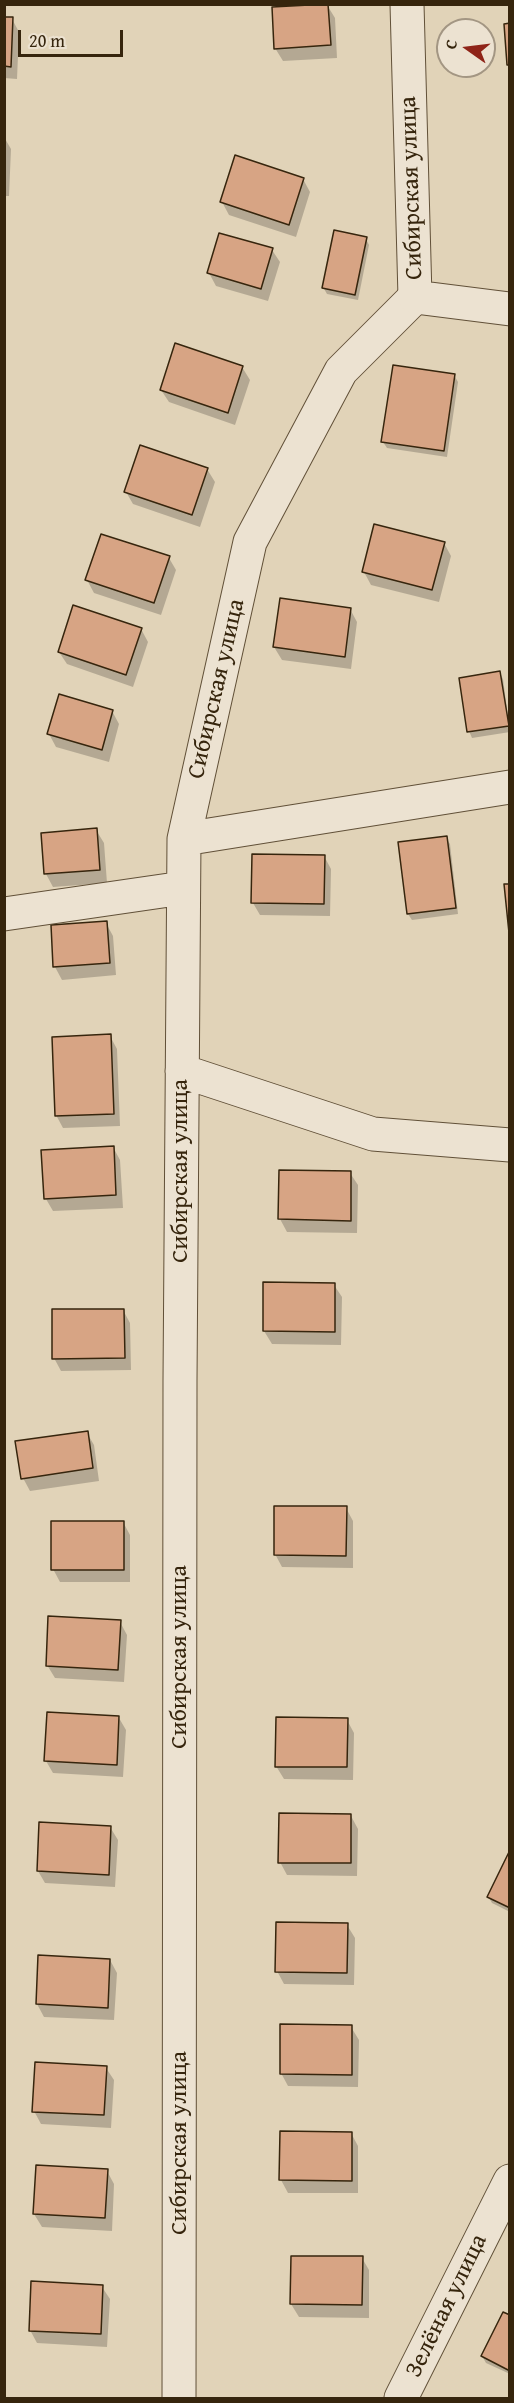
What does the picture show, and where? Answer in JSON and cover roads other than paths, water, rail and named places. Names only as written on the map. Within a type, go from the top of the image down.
[{"type":"street","name":"Сибирская улица","points":[[180,2398],[180,1440],[184,839],[250,542],[340,370],[415,297],[407,4]]},
{"type":"street","points":[[415,297],[510,309]]},
{"type":"street","points":[[184,839],[510,787]]},
{"type":"street","points":[[4,914],[183,888]]},
{"type":"street","points":[[182,1071],[373,1134],[510,1145]]},
{"type":"street","name":"Зелёная улица","points":[[401,2398],[510,2181]]}]
